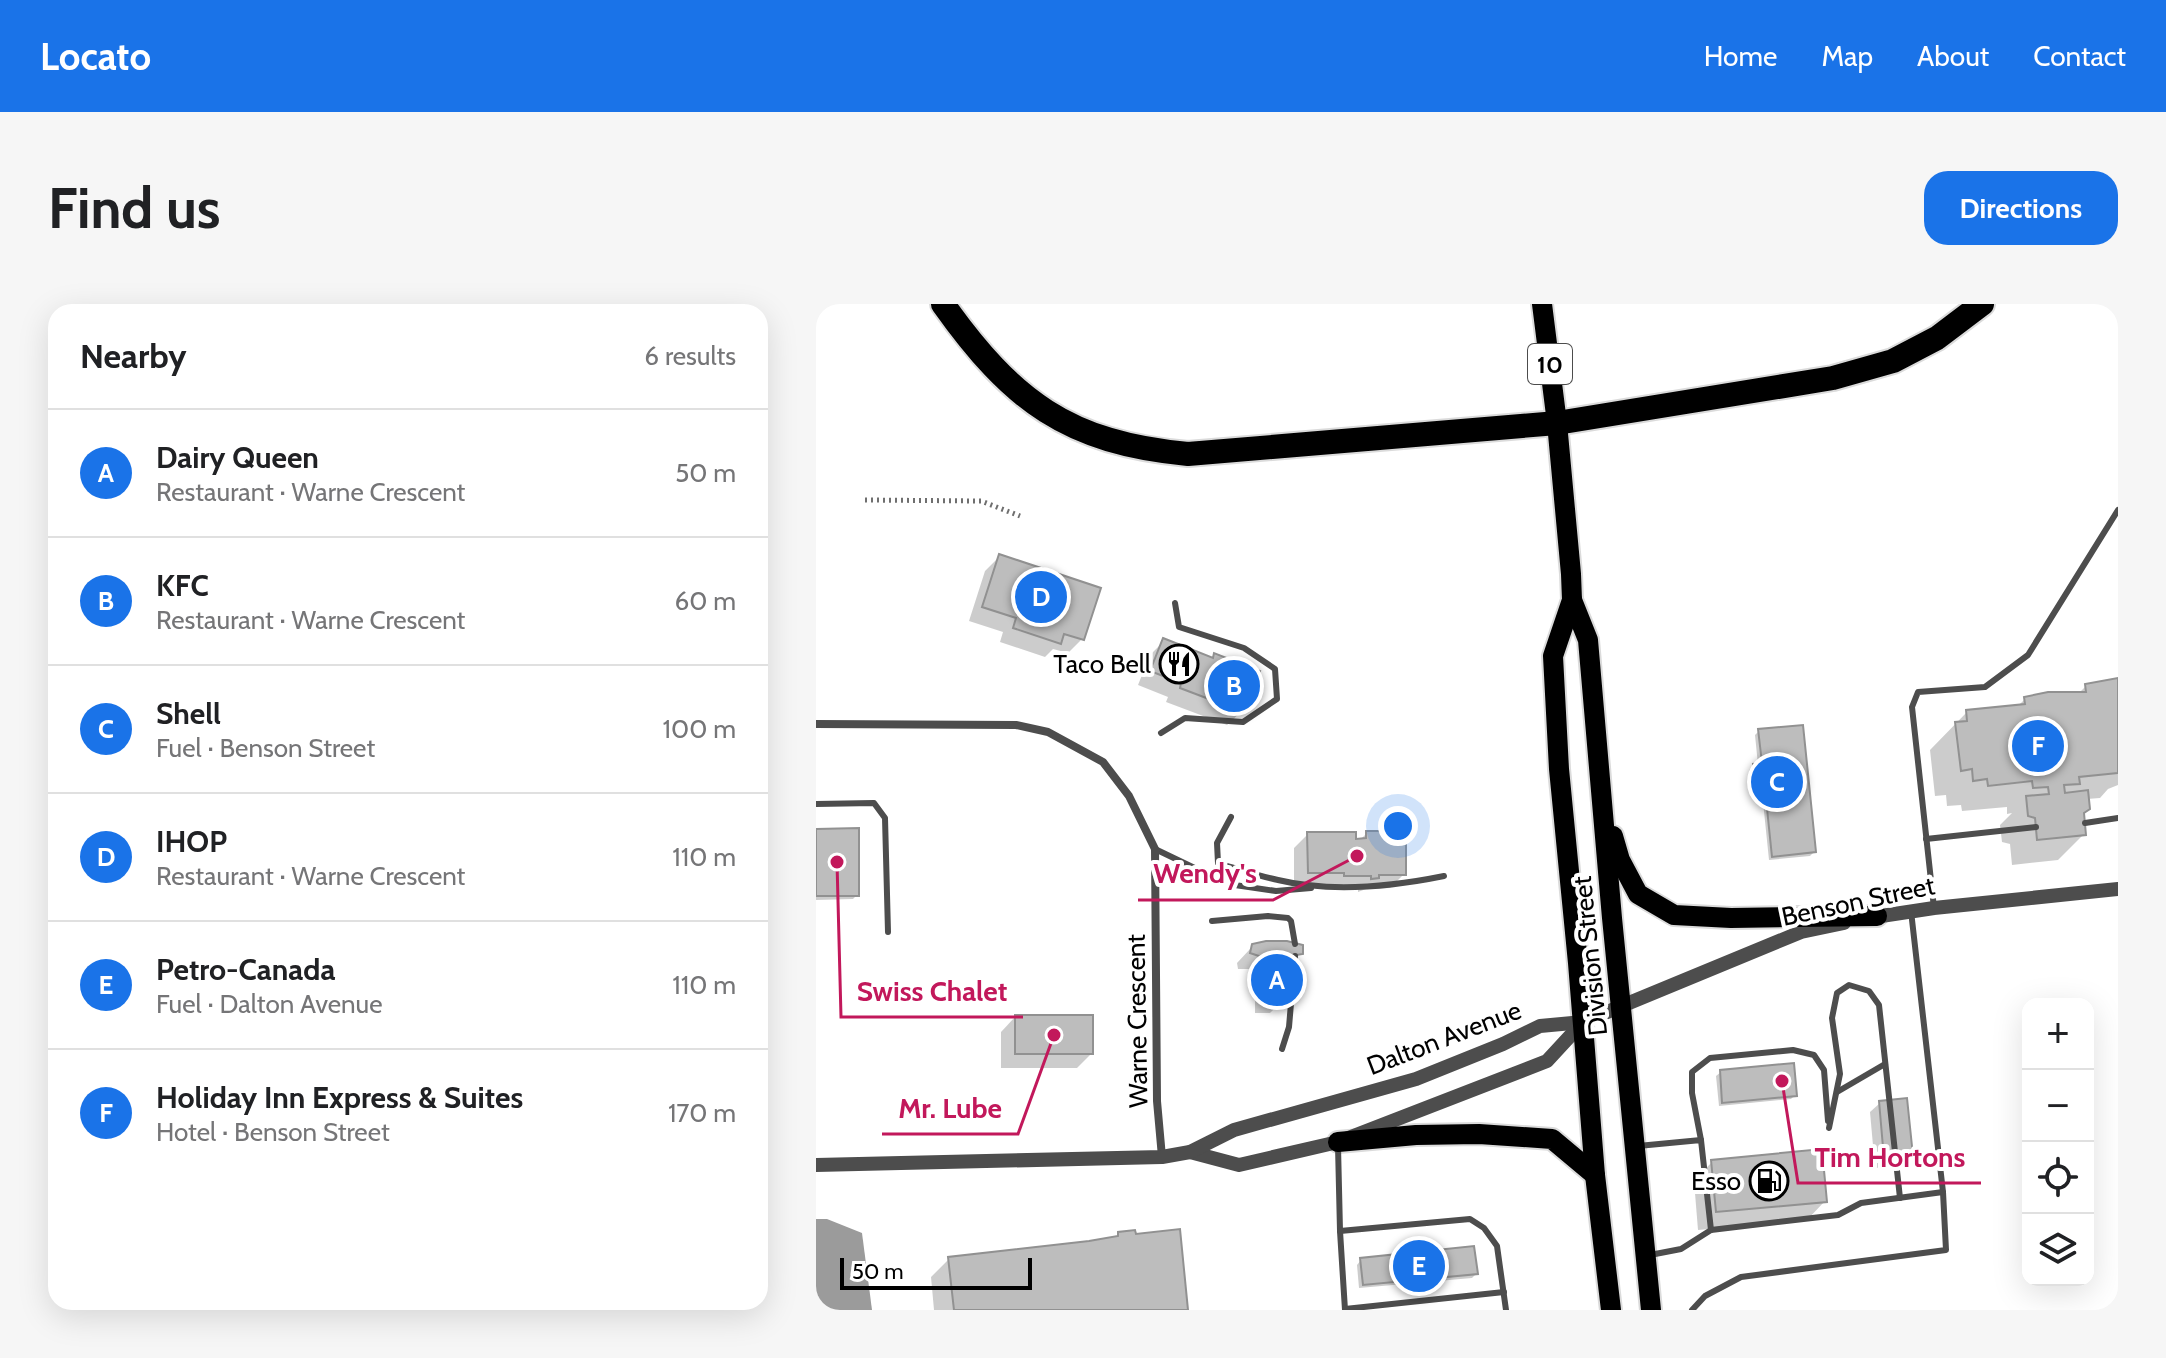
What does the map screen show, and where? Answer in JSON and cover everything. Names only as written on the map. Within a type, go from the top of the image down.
[{"type":"highway","points":[[943,304],[974,348],[1015,390],[1061,421],[1101,439],[1144,450],[1188,454],[1557,423],[1833,378],[1893,361],[1937,338],[1982,304]]},
{"type":"main road","name":"Division Street","points":[[1542,304],[1557,423],[1572,600],[1588,640],[1620,1007],[1651,1310]]},
{"type":"main road","name":"Division Street","points":[[1572,600],[1553,656],[1559,769],[1595,1175],[1611,1310]]},
{"type":"main road","points":[[1599,783],[1620,860],[1638,894],[1674,915],[1731,918],[1877,916]]},
{"type":"main road","points":[[1338,1142],[1416,1135],[1479,1134],[1552,1139],[1595,1175]]},
{"type":"street","name":"Warne Crescent","points":[[816,724],[1016,725],[1048,732],[1103,762],[1129,796],[1155,849],[1157,1101],[1162,1157]]},
{"type":"street","name":"Benson Street","points":[[1583,1022],[1801,932],[1911,911],[2118,889]]},
{"type":"street","name":"Dalton Avenue","points":[[1190,1152],[1239,1165],[1338,1142],[1547,1061],[1583,1022]]},
{"type":"street","name":"Dalton Avenue","points":[[816,1165],[1162,1157],[1190,1152],[1234,1130],[1416,1079],[1540,1026],[1583,1022]]},
{"type":"lane","points":[[1934,908],[1912,707],[1918,692],[1985,687],[2028,655],[2118,510]]},
{"type":"lane","points":[[1161,733],[1185,718],[1243,722],[1277,699],[1275,669],[1244,648],[1179,627],[1175,603]]},
{"type":"lane","points":[[816,804],[874,803],[885,818],[888,932]]},
{"type":"lane","points":[[1231,817],[1217,843],[1218,863],[1279,881],[1322,887]]},
{"type":"lane","points":[[2085,823],[2118,818]]},
{"type":"lane","points":[[1926,839],[2036,827]]},
{"type":"lane","points":[[1155,849],[1228,884],[1276,891],[1396,885],[1444,876]]},
{"type":"lane","points":[[1692,1310],[1705,1296],[1741,1277],[1946,1250],[1943,1192],[1911,911]]},
{"type":"lane","points":[[1212,921],[1268,916],[1288,918],[1295,944]]},
{"type":"lane","points":[[1282,1049],[1289,1027],[1295,956]]},
{"type":"lane","points":[[1711,1230],[1701,1140],[1692,1093],[1692,1072],[1710,1058],[1793,1050],[1814,1055],[1824,1070],[1829,1128],[1840,1074],[1832,1018],[1837,993],[1849,985],[1869,991],[1879,1005],[1900,1198]]},
{"type":"lane","points":[[1836,1093],[1885,1064]]},
{"type":"lane","points":[[1634,1146],[1701,1140]]},
{"type":"lane","points":[[1338,1142],[1345,1310],[1504,1292]]},
{"type":"lane","points":[[1646,1255],[1681,1249],[1711,1230],[1838,1215],[1861,1203],[1943,1192]]},
{"type":"lane","points":[[1340,1231],[1470,1219],[1484,1228],[1497,1246],[1506,1310]]},
{"type":"path","points":[[865,500],[981,501],[1020,516]]},
{"type":"shaded area","points":[[816,1219],[827,1219],[862,1233],[872,1310],[816,1310]]},
{"type":"building","points":[[999,554],[1101,588],[1084,640],[1064,634],[1061,644],[1013,628],[1016,618],[982,607]]},
{"type":"building","points":[[1163,638],[1213,658],[1214,653],[1260,671],[1243,712],[1180,688],[1181,683],[1150,671]]},
{"type":"building","points":[[2118,678],[2118,773],[2079,777],[2080,784],[2064,785],[2065,793],[2088,790],[2090,809],[2084,813],[2086,835],[2037,840],[2035,818],[2028,816],[2026,796],[2049,794],[2048,787],[2033,788],[2032,781],[1988,786],[1987,779],[1973,781],[1972,769],[1961,771],[1955,722],[1967,721],[1966,710],[2025,704],[2024,697],[2048,692],[2086,692],[2085,684]]},
{"type":"building","points":[[1803,725],[1816,852],[1772,857],[1765,789],[1755,790],[1753,764],[1762,763],[1758,729]]},
{"type":"building","points":[[859,828],[859,896],[816,896],[816,829]]},
{"type":"building","points":[[1366,831],[1406,835],[1406,875],[1379,875],[1379,878],[1371,879],[1371,876],[1344,876],[1344,873],[1308,873],[1307,832],[1356,832],[1356,839],[1366,838]]},
{"type":"building","points":[[1266,941],[1303,945],[1303,954],[1286,959],[1286,1000],[1269,1000],[1268,959],[1250,953],[1252,944]]},
{"type":"building","points":[[1015,1015],[1093,1015],[1093,1054],[1015,1054]]},
{"type":"building","points":[[1794,1063],[1797,1096],[1722,1103],[1720,1070]]},
{"type":"building","points":[[1907,1098],[1913,1156],[1884,1159],[1879,1101]]},
{"type":"building","name":"Esso","points":[[1822,1149],[1827,1202],[1716,1212],[1711,1160]]},
{"type":"building","points":[[1180,1229],[1188,1310],[954,1310],[948,1257],[1089,1241],[1118,1236],[1118,1232],[1135,1230],[1136,1234]]},
{"type":"building","points":[[1474,1246],[1478,1274],[1363,1285],[1360,1258]]},
{"type":"place","name":"IHOP","points":[[1041,597]]},
{"type":"place","name":"Taco Bell","points":[[1179,664]]},
{"type":"place","name":"KFC","points":[[1234,686]]},
{"type":"place","name":"Holiday Inn Express & Suites","points":[[2038,746]]},
{"type":"place","name":"Shell","points":[[1777,782]]},
{"type":"place","name":"Wendy's","points":[[1357,856]]},
{"type":"place","name":"Swiss Chalet","points":[[837,862]]},
{"type":"place","name":"Dairy Queen","points":[[1277,980]]},
{"type":"place","name":"Mr. Lube","points":[[1054,1035]]},
{"type":"place","name":"Tim Hortons","points":[[1782,1081]]},
{"type":"place","name":"Esso","points":[[1769,1181]]},
{"type":"place","name":"Petro-Canada","points":[[1419,1266]]}]
